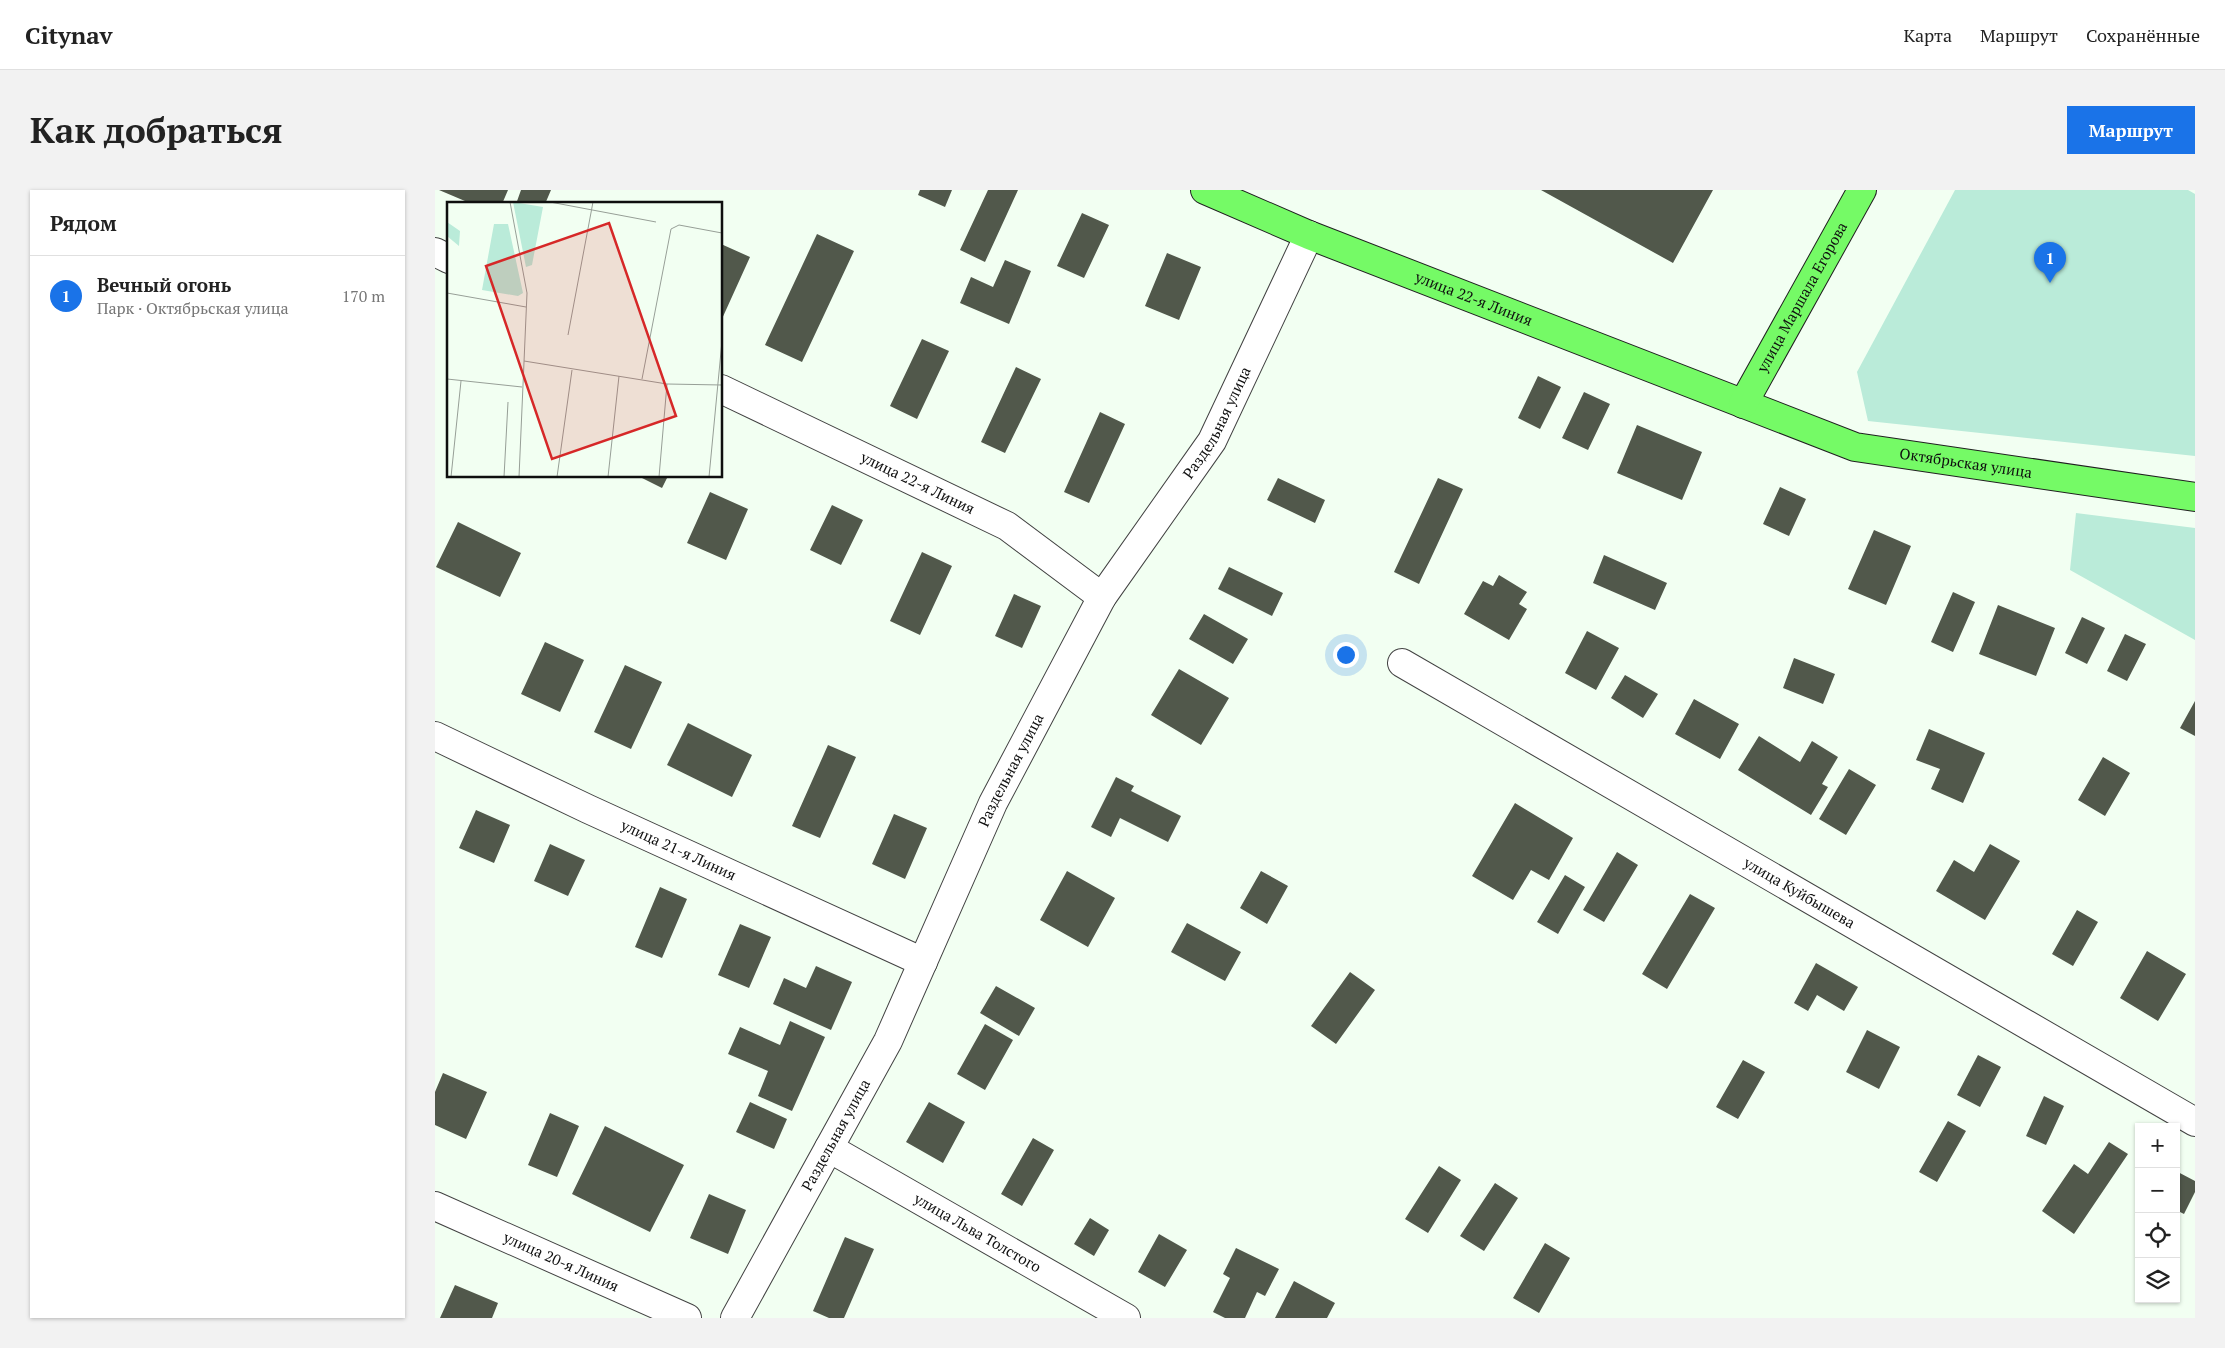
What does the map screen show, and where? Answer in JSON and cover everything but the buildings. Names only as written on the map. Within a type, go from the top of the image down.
[{"type":"main road","name":"улица 22-я Линия","points":[[1205,190],[1309,235],[1743,404]]},
{"type":"main road","name":"улица Маршала Егорова","points":[[1743,404],[1862,190]]},
{"type":"main road","name":"Октябрьская улица","points":[[1743,404],[1855,447],[2195,497]]},
{"type":"street","name":"Раздельная улица","points":[[735,1318],[888,1041],[993,803],[1102,597],[1212,441],[1309,235]]},
{"type":"street","points":[[435,252],[447,258]]},
{"type":"street","name":"улица 22-я Линия","points":[[723,390],[1007,526],[1102,597]]},
{"type":"street","name":"улица Куйбышева","points":[[1402,663],[2195,1122]]},
{"type":"street","name":"улица 21-я Линия","points":[[435,736],[588,809],[923,962]]},
{"type":"street","name":"улица Льва Толстого","points":[[829,1148],[1126,1318]]},
{"type":"street","name":"улица 20-я Линия","points":[[435,1206],[687,1318]]},
{"type":"green space","points":[[1955,190],[2188,190],[2195,194],[2195,456],[1868,421],[1857,372]]},
{"type":"green space","points":[[2076,513],[2195,528],[2195,640],[2070,570]]},
{"type":"place","name":"Вечный огонь","points":[[2050,283]]}]
